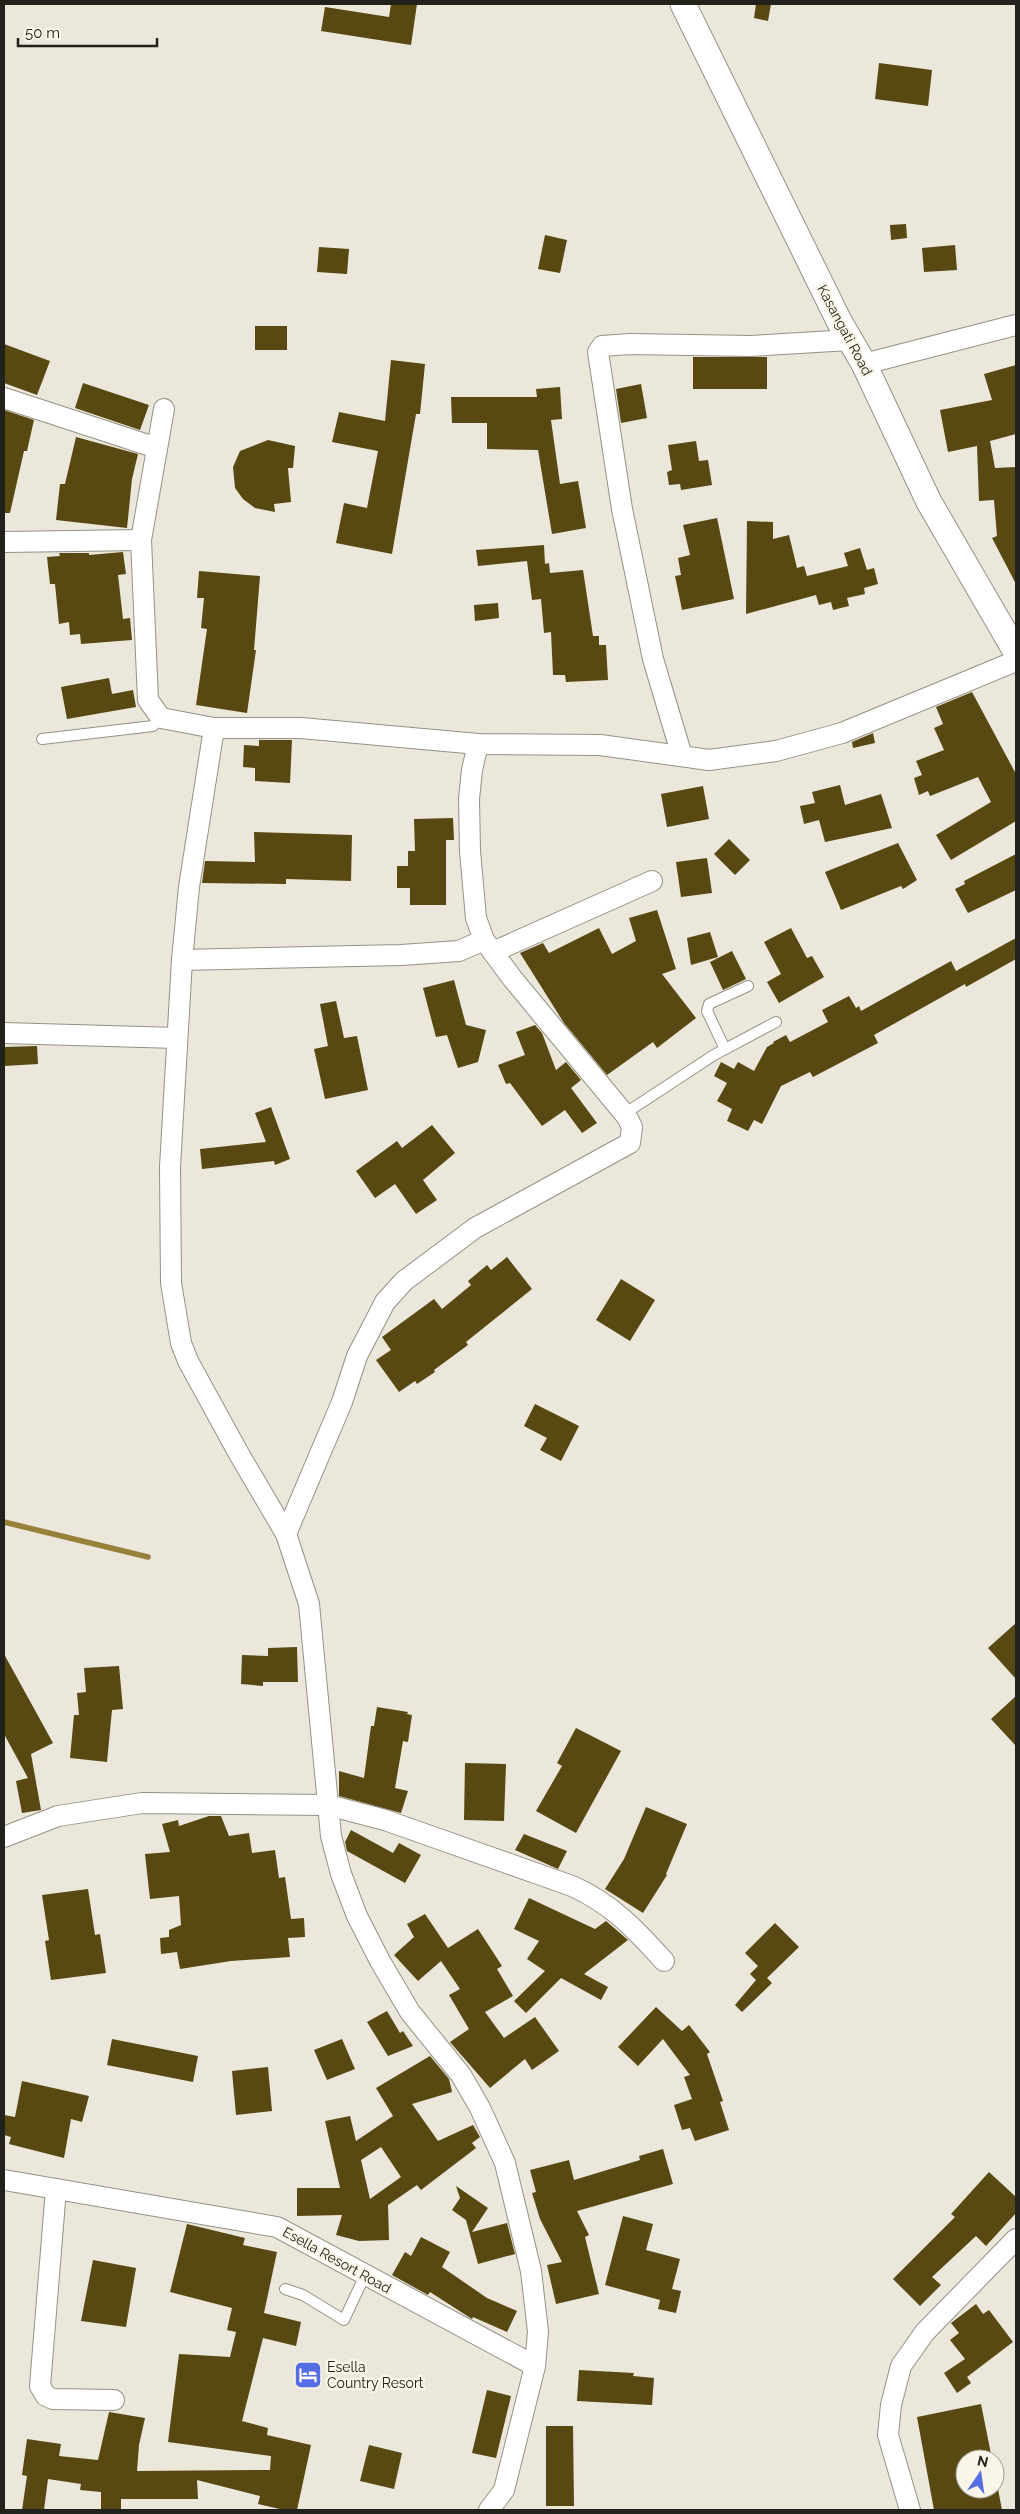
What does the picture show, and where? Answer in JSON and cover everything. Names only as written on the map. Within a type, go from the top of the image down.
[{"type":"street","name":"Kasangati Road","points":[[683,4],[850,340],[864,364],[929,502],[1016,652]]},
{"type":"street","points":[[864,364],[1015,328]]},
{"type":"street","points":[[682,756],[652,659],[622,508],[598,352],[602,346],[630,344],[751,346],[850,340]]},
{"type":"street","points":[[4,398],[158,448]]},
{"type":"street","points":[[164,409],[141,540],[148,700],[161,718],[214,728],[301,728],[478,744],[600,745],[709,760],[776,751],[842,733],[1016,661]]},
{"type":"street","points":[[4,542],[141,540]]},
{"type":"street","points":[[214,728],[190,887],[182,960],[170,1167],[170,1274],[181,1343],[188,1361],[286,1534],[309,1604],[328,1805],[333,1845],[341,1874],[357,1916],[410,2012],[461,2075],[480,2108],[505,2163],[531,2271],[538,2332],[535,2366],[504,2490],[489,2510]]},
{"type":"street","points":[[286,1534],[342,1402],[357,1356],[385,1302],[404,1281],[475,1228],[625,1147],[630,1143],[632,1135],[632,1127],[624,1114],[488,946],[476,918],[470,851],[469,799],[472,770],[478,744]]},
{"type":"street","points":[[182,960],[421,954],[459,951],[488,946],[652,881]]},
{"type":"street","points":[[4,1033],[178,1038]]},
{"type":"street","points":[[4,1837],[58,1816],[142,1803],[328,1805],[385,1820],[596,1896],[624,1918],[664,1961]]},
{"type":"street","name":"Esella Resort Road","points":[[4,2180],[278,2227],[365,2276],[535,2366]]},
{"type":"street","points":[[56,2188],[40,2386],[46,2396],[53,2399],[114,2400]]},
{"type":"street","points":[[910,2510],[888,2435],[891,2405],[901,2366],[925,2332],[1016,2239]]},
{"type":"lane","points":[[42,739],[152,726],[161,718]]},
{"type":"lane","points":[[725,1049],[707,1011],[709,1004],[748,986]]},
{"type":"lane","points":[[624,1114],[725,1049],[776,1022]]},
{"type":"lane","points":[[285,2289],[303,2296],[344,2320],[365,2276]]},
{"type":"building","points":[[391,4],[417,4],[411,45],[321,31],[325,7],[389,17]]},
{"type":"building","points":[[756,4],[771,4],[768,21],[754,18]]},
{"type":"building","points":[[879,63],[932,70],[928,106],[875,99]]},
{"type":"building","points":[[906,224],[907,238],[891,240],[890,225]]},
{"type":"building","points":[[545,235],[567,240],[560,273],[538,269]]},
{"type":"building","points":[[955,245],[957,270],[924,272],[922,248]]},
{"type":"building","points":[[319,247],[349,249],[347,274],[317,272]]},
{"type":"building","points":[[255,326],[287,326],[287,350],[255,350]]},
{"type":"building","points":[[4,344],[50,361],[37,395],[4,383]]},
{"type":"building","points":[[693,357],[767,357],[767,389],[693,389]]},
{"type":"building","points":[[391,360],[425,364],[420,414],[416,414],[392,554],[336,543],[344,503],[367,508],[378,451],[332,442],[339,412],[385,421]]},
{"type":"building","points":[[1016,365],[1016,434],[990,441],[995,468],[1016,467],[1016,584],[992,538],[997,536],[994,500],[979,501],[977,446],[948,452],[940,410],[992,400],[984,374]]},
{"type":"building","points":[[83,383],[149,405],[140,430],[75,408]]},
{"type":"building","points":[[641,384],[647,418],[621,423],[616,389]]},
{"type":"building","points":[[560,387],[562,419],[551,420],[560,484],[578,481],[586,528],[552,534],[538,450],[487,449],[487,423],[452,423],[451,397],[537,397],[536,389]]},
{"type":"building","points":[[4,410],[34,420],[27,451],[24,451],[10,513],[4,513]]},
{"type":"building","points":[[76,437],[138,454],[132,479],[127,528],[56,520],[60,484],[65,484]]},
{"type":"building","points":[[268,440],[295,446],[293,468],[288,468],[291,502],[274,504],[275,512],[255,508],[243,499],[235,488],[233,467],[240,451]]},
{"type":"building","points":[[696,441],[699,461],[708,460],[712,485],[681,490],[680,484],[669,485],[667,472],[672,470],[668,445]]},
{"type":"building","points":[[717,518],[734,599],[682,610],[675,576],[681,575],[678,558],[690,555],[683,525]]},
{"type":"building","points":[[747,521],[773,522],[773,539],[789,535],[797,568],[804,566],[807,576],[848,566],[844,553],[860,548],[867,570],[874,568],[878,584],[864,588],[865,594],[847,598],[849,606],[833,610],[831,602],[819,605],[816,595],[746,614]]},
{"type":"building","points":[[544,545],[545,564],[549,563],[550,573],[583,570],[593,636],[599,636],[599,645],[606,645],[608,680],[566,682],[565,675],[553,675],[551,632],[544,633],[541,599],[532,600],[527,561],[478,566],[476,550]]},
{"type":"building","points":[[123,552],[126,574],[118,575],[123,619],[130,618],[132,640],[81,644],[80,634],[70,635],[69,622],[59,624],[55,584],[50,584],[47,557],[60,556],[59,553],[89,553],[89,555]]},
{"type":"building","points":[[199,571],[260,576],[254,650],[256,650],[247,713],[196,705],[207,629],[201,628],[204,598],[197,598]]},
{"type":"building","points":[[498,603],[499,618],[475,621],[474,605]]},
{"type":"building","points":[[109,678],[112,694],[133,690],[136,707],[67,719],[61,687]]},
{"type":"building","points":[[972,692],[1016,774],[1016,821],[951,860],[936,835],[991,802],[978,777],[930,796],[928,791],[919,795],[914,778],[922,775],[916,761],[944,750],[934,728],[943,724],[936,707]]},
{"type":"building","points":[[873,733],[875,743],[853,748],[852,742]]},
{"type":"building","points":[[259,740],[292,740],[290,783],[255,781],[255,768],[243,767],[244,745],[259,746]]},
{"type":"building","points":[[840,785],[845,805],[881,794],[892,828],[825,842],[819,820],[804,824],[800,806],[815,803],[812,792]]},
{"type":"building","points":[[703,786],[709,819],[667,827],[661,794]]},
{"type":"building","points":[[453,818],[454,840],[446,840],[446,905],[410,905],[410,888],[397,888],[397,866],[408,866],[408,851],[415,851],[414,819]]},
{"type":"building","points":[[254,832],[352,835],[351,881],[286,879],[286,884],[202,883],[205,861],[255,862]]},
{"type":"building","points":[[729,839],[750,860],[735,875],[714,854]]},
{"type":"building","points":[[898,843],[917,880],[903,889],[901,886],[841,910],[825,872]]},
{"type":"building","points":[[1016,854],[1016,890],[968,913],[955,889],[965,884],[964,881]]},
{"type":"building","points":[[707,858],[712,893],[681,897],[676,862]]},
{"type":"building","points":[[657,910],[676,969],[662,974],[696,1018],[657,1048],[653,1042],[607,1075],[564,1023],[520,953],[543,943],[549,953],[599,928],[612,954],[636,941],[629,918]]},
{"type":"building","points":[[791,928],[807,958],[812,956],[824,977],[779,1003],[767,982],[781,974],[764,942]]},
{"type":"building","points":[[710,932],[718,957],[691,965],[687,938]]},
{"type":"building","points":[[1016,938],[1016,959],[966,987],[965,984],[874,1035],[878,1043],[813,1077],[810,1072],[781,1086],[762,1124],[754,1120],[748,1131],[727,1121],[732,1109],[717,1101],[727,1083],[714,1076],[721,1062],[734,1069],[738,1062],[754,1071],[767,1047],[773,1042],[786,1035],[790,1042],[828,1022],[822,1010],[849,996],[856,1008],[859,1006],[861,1011],[951,961],[956,971]]},
{"type":"building","points":[[732,951],[746,979],[723,990],[710,962]]},
{"type":"building","points":[[454,980],[466,1025],[486,1030],[478,1062],[458,1068],[447,1035],[436,1037],[423,988]]},
{"type":"building","points":[[336,1001],[344,1038],[357,1036],[368,1090],[325,1099],[314,1049],[328,1046],[320,1004]]},
{"type":"building","points":[[535,1025],[542,1033],[556,1070],[566,1062],[581,1080],[571,1088],[597,1123],[582,1133],[565,1110],[542,1126],[510,1083],[506,1084],[498,1065],[525,1055],[516,1032]]},
{"type":"building","points":[[37,1046],[38,1064],[4,1066],[4,1047]]},
{"type":"building","points":[[271,1107],[290,1159],[275,1165],[274,1161],[202,1169],[200,1149],[266,1142],[255,1113]]},
{"type":"building","points":[[432,1125],[455,1153],[423,1180],[437,1200],[416,1214],[395,1184],[375,1198],[356,1171],[397,1141],[402,1148]]},
{"type":"building","points":[[507,1257],[532,1289],[466,1342],[468,1345],[434,1370],[435,1372],[417,1384],[415,1381],[399,1392],[376,1360],[391,1350],[382,1337],[434,1299],[442,1309],[471,1285],[468,1281],[487,1265],[491,1270]]},
{"type":"building","points":[[621,1279],[655,1300],[630,1341],[596,1320]]},
{"type":"building","points":[[535,1404],[579,1426],[561,1461],[540,1450],[547,1438],[524,1426]]},
{"type":"building","points":[[1016,1623],[1016,1679],[988,1648]]},
{"type":"building","points":[[297,1647],[298,1682],[263,1682],[263,1686],[241,1684],[242,1655],[268,1656],[268,1648]]},
{"type":"building","points":[[4,1654],[53,1743],[31,1754],[41,1810],[22,1813],[16,1781],[28,1778],[4,1734]]},
{"type":"building","points":[[119,1666],[123,1709],[112,1710],[107,1762],[70,1758],[74,1715],[79,1715],[77,1693],[86,1692],[84,1668]]},
{"type":"building","points":[[1016,1696],[1016,1746],[991,1719]]},
{"type":"building","points":[[377,1707],[408,1712],[407,1714],[412,1715],[408,1742],[403,1741],[395,1788],[408,1791],[401,1813],[339,1796],[339,1771],[364,1778],[371,1726],[374,1726]]},
{"type":"building","points":[[576,1728],[621,1751],[576,1833],[536,1811],[562,1766],[557,1763]]},
{"type":"building","points":[[465,1763],[506,1764],[504,1821],[464,1820]]},
{"type":"building","points":[[646,1807],[687,1824],[667,1875],[643,1913],[605,1889],[624,1859]]},
{"type":"building","points":[[209,1816],[221,1816],[229,1836],[249,1833],[252,1853],[275,1850],[279,1878],[285,1877],[291,1919],[304,1918],[305,1937],[288,1938],[290,1957],[231,1961],[180,1969],[177,1952],[161,1954],[160,1938],[169,1937],[169,1930],[181,1925],[179,1896],[150,1899],[145,1854],[170,1852],[162,1824],[178,1820],[179,1826]]},
{"type":"building","points":[[351,1830],[393,1853],[399,1843],[421,1855],[405,1883],[347,1851],[345,1842]]},
{"type":"building","points":[[524,1834],[567,1851],[558,1869],[515,1850]]},
{"type":"building","points":[[88,1889],[95,1935],[100,1934],[106,1973],[51,1980],[45,1941],[49,1940],[42,1895]]},
{"type":"building","points":[[529,1898],[595,1929],[606,1921],[628,1940],[584,1974],[608,1987],[601,2000],[561,1978],[526,2013],[514,2001],[545,1971],[527,1959],[539,1941],[514,1929]]},
{"type":"building","points":[[425,1914],[448,1948],[478,1929],[502,1966],[497,1969],[513,1996],[485,2012],[504,2038],[535,2017],[559,2051],[532,2070],[525,2059],[490,2088],[450,2042],[469,2029],[449,1995],[460,1989],[441,1961],[418,1981],[394,1955],[414,1937],[407,1924]]},
{"type":"building","points":[[775,1923],[799,1947],[767,1978],[772,1983],[742,2012],[735,2005],[756,1980],[750,1974],[758,1966],[745,1953]]},
{"type":"building","points":[[656,2007],[682,2031],[689,2025],[710,2052],[707,2054],[723,2101],[720,2102],[729,2130],[695,2141],[690,2128],[682,2130],[674,2105],[692,2099],[684,2077],[690,2075],[663,2039],[638,2066],[618,2047]]},
{"type":"building","points":[[387,2011],[400,2033],[403,2031],[413,2046],[388,2056],[367,2022]]},
{"type":"building","points":[[112,2039],[198,2056],[193,2082],[107,2065]]},
{"type":"building","points":[[342,2039],[355,2069],[327,2080],[314,2050]]},
{"type":"building","points":[[430,2056],[449,2079],[452,2092],[412,2104],[438,2141],[473,2125],[480,2137],[472,2143],[476,2148],[421,2190],[417,2185],[388,2205],[389,2240],[359,2241],[336,2235],[342,2215],[297,2216],[297,2188],[340,2188],[325,2121],[350,2116],[356,2141],[393,2116],[376,2088]],"holes":[[[381,2147],[401,2177],[370,2199],[361,2160]]]},
{"type":"building","points":[[268,2067],[272,2111],[236,2115],[232,2071]]},
{"type":"building","points":[[22,2081],[89,2096],[82,2122],[71,2119],[64,2158],[9,2144],[11,2137],[4,2135],[4,2115],[15,2117]]},
{"type":"building","points":[[663,2149],[673,2184],[577,2211],[589,2235],[585,2237],[599,2294],[556,2304],[547,2265],[562,2262],[540,2219],[532,2193],[536,2192],[530,2170],[569,2160],[574,2180],[640,2160],[639,2156]]},
{"type":"building","points":[[989,2172],[1016,2197],[1016,2213],[986,2246],[976,2236],[932,2277],[941,2285],[920,2306],[893,2279],[955,2217],[951,2214]]},
{"type":"building","points":[[456,2186],[488,2208],[472,2232],[507,2223],[515,2254],[478,2264],[466,2220],[452,2210],[460,2198]]},
{"type":"building","points":[[623,2216],[653,2224],[646,2250],[680,2259],[672,2289],[681,2291],[676,2313],[658,2309],[660,2300],[605,2285]]},
{"type":"building","points":[[187,2224],[245,2238],[243,2245],[277,2252],[264,2313],[301,2322],[296,2346],[263,2338],[242,2421],[268,2428],[267,2435],[311,2445],[297,2510],[284,2510],[258,2504],[260,2496],[197,2480],[198,2499],[121,2499],[121,2510],[101,2510],[101,2492],[80,2490],[81,2484],[48,2479],[44,2510],[22,2510],[27,2476],[22,2475],[27,2439],[61,2444],[59,2456],[98,2460],[109,2412],[145,2418],[139,2445],[137,2471],[270,2470],[271,2456],[168,2442],[179,2354],[230,2357],[236,2332],[227,2330],[232,2308],[170,2292]]},
{"type":"building","points":[[421,2237],[450,2252],[442,2267],[487,2298],[517,2311],[507,2332],[473,2317],[472,2319],[430,2292],[428,2295],[392,2275],[405,2252],[411,2256]]},
{"type":"building","points":[[93,2260],[136,2268],[126,2327],[81,2321]]},
{"type":"building","points":[[976,2304],[983,2314],[989,2310],[1013,2342],[967,2377],[971,2383],[957,2393],[944,2373],[965,2359],[950,2340],[959,2333],[951,2323]]},
{"type":"building","points":[[579,2370],[634,2373],[633,2376],[654,2378],[652,2405],[577,2401]]},
{"type":"building","points":[[487,2390],[511,2396],[496,2458],[472,2453]]},
{"type":"building","points":[[981,2404],[990,2449],[955,2449],[955,2499],[1000,2499],[1002,2510],[934,2510],[917,2417]]},
{"type":"building","points":[[546,2426],[573,2426],[574,2506],[546,2506]]},
{"type":"building","points":[[369,2445],[402,2453],[394,2489],[360,2481]]},
{"type":"waterway","points":[[4,1522],[148,1557]]},
{"type":"place","name":"Esella Country Resort","points":[[308,2375]]}]
